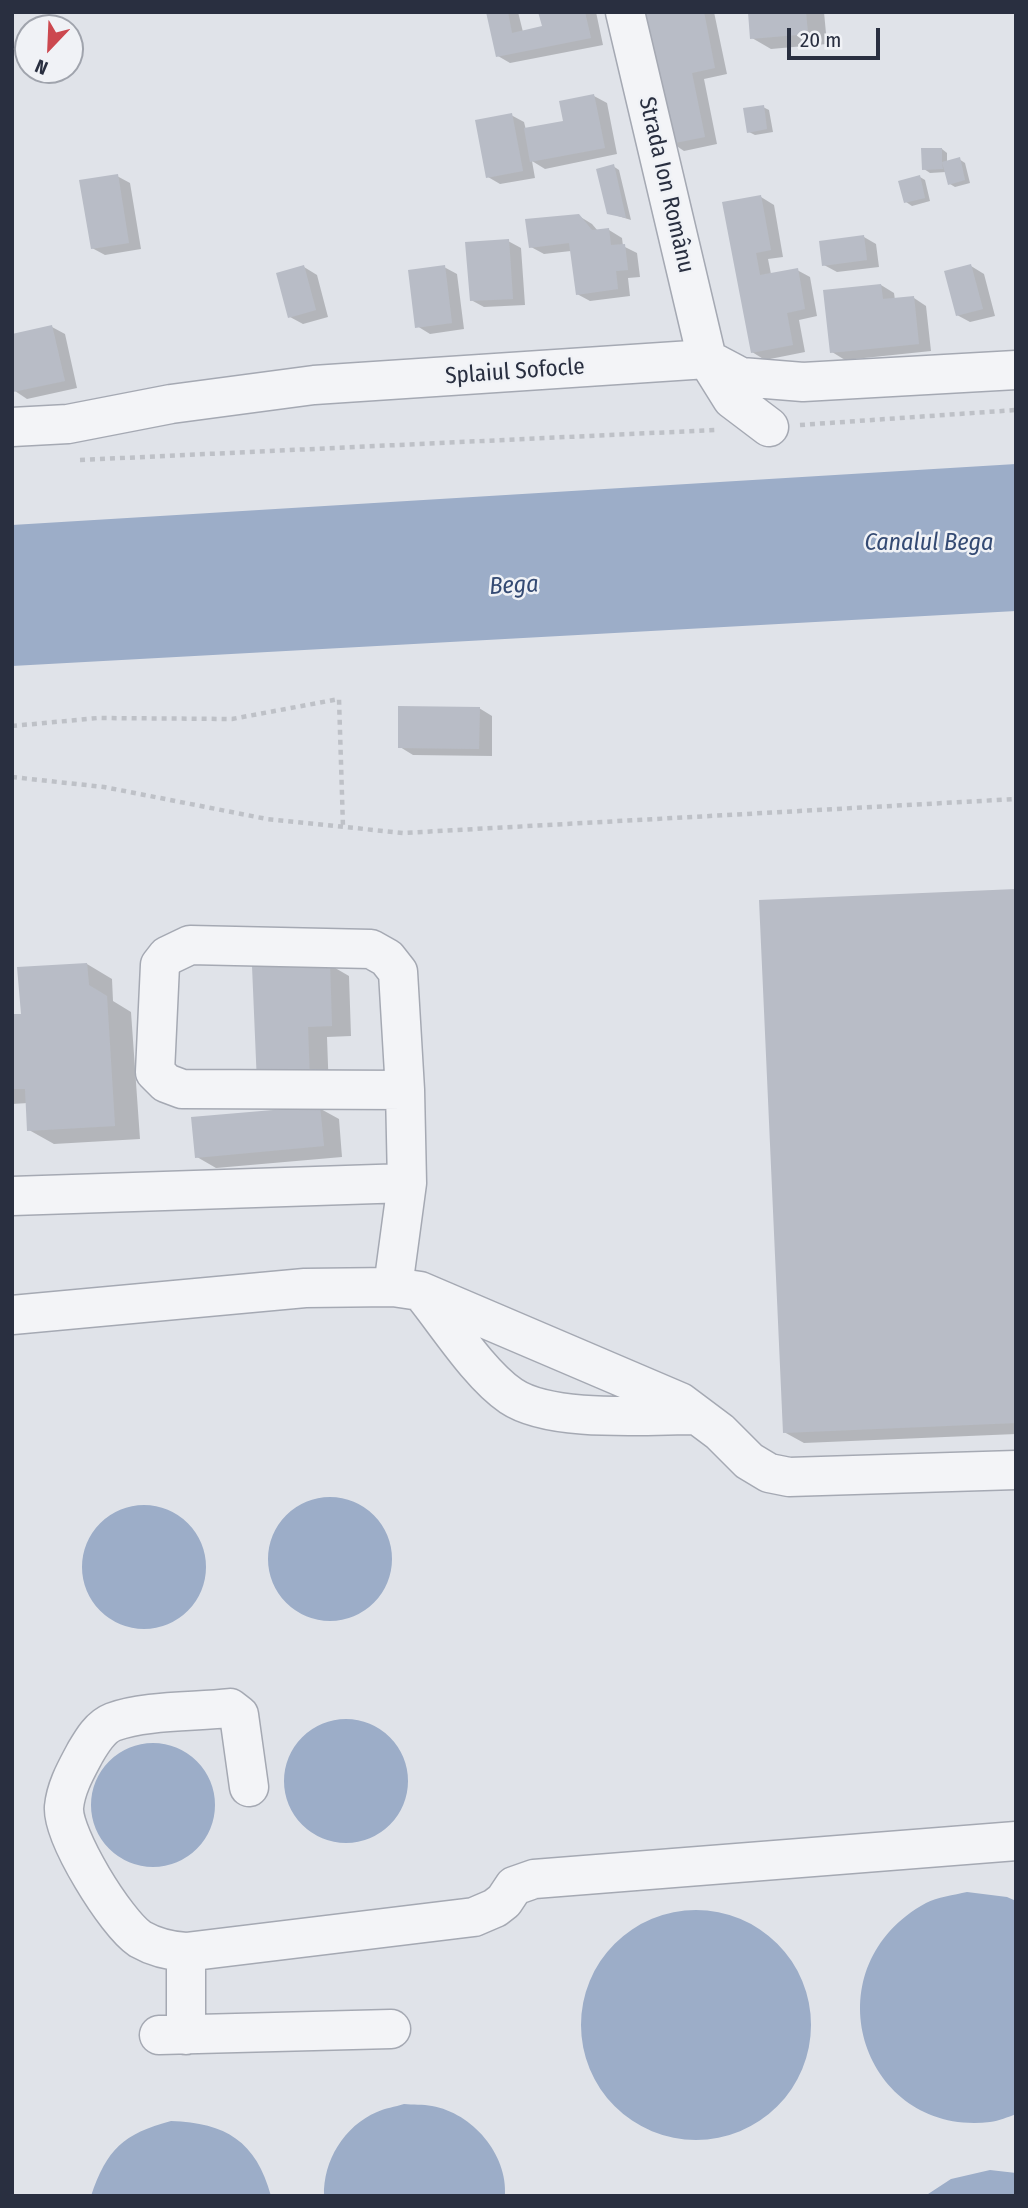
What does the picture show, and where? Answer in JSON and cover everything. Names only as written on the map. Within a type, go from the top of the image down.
[{"type":"street","name":"Strada Ion Românu","points":[[625,12],[707,359],[732,399],[769,427]]},
{"type":"street","points":[[707,359],[741,377],[803,382],[1016,370]]},
{"type":"street","name":"Splaiul Sofocle","points":[[12,426],[68,424],[171,404],[314,386],[707,359]]},
{"type":"street","points":[[405,1090],[182,1089],[166,1083],[155,1072],[160,965],[167,956],[190,945],[371,949],[387,958],[398,972],[405,1090],[406,1289],[486,1373],[512,1396],[542,1409],[564,1414],[698,1415]]},
{"type":"street","points":[[12,1196],[407,1183]]},
{"type":"street","points":[[12,1315],[305,1288],[406,1289],[680,1402],[720,1432],[749,1461],[769,1473],[789,1477],[1016,1470]]},
{"type":"street","points":[[249,1787],[239,1715],[230,1708],[140,1716],[111,1722],[95,1737],[72,1777],[64,1810],[79,1856],[114,1912],[139,1938],[169,1951],[186,1952],[474,1917],[495,1908],[504,1901],[514,1886],[534,1879],[1016,1841]]},
{"type":"street","points":[[186,1952],[172,2035],[391,2029]]},
{"type":"path","points":[[67,460],[769,427],[1016,410]]},
{"type":"path","points":[[12,726],[99,718],[232,719],[339,699],[343,827]]},
{"type":"path","points":[[12,778],[104,787],[267,819],[403,833],[1016,799]]},
{"type":"water","name":"Canalul Bega","points":[[1016,464],[1016,611],[12,666],[12,525]]},
{"type":"water","points":[[330,1497],[354,1502],[374,1515],[387,1535],[392,1559],[387,1583],[374,1603],[354,1616],[330,1621],[306,1616],[286,1603],[273,1583],[268,1559],[273,1535],[286,1515],[306,1502]]},
{"type":"water","points":[[144,1505],[168,1510],[188,1523],[201,1543],[206,1567],[201,1591],[188,1611],[168,1624],[144,1629],[120,1624],[100,1611],[87,1591],[82,1567],[87,1543],[100,1523],[120,1510]]},
{"type":"water","points":[[346,1719],[370,1724],[390,1737],[403,1757],[408,1781],[403,1805],[390,1825],[370,1838],[346,1843],[322,1838],[302,1825],[289,1805],[284,1781],[289,1757],[302,1737],[322,1724]]},
{"type":"water","points":[[153,1743],[177,1748],[197,1761],[210,1781],[215,1805],[210,1829],[197,1849],[177,1862],[153,1867],[129,1862],[109,1849],[96,1829],[91,1805],[96,1781],[109,1761],[129,1748]]},
{"type":"water","points":[[967,1892],[1007,1897],[1016,1901],[1016,2114],[990,2122],[946,2120],[909,2103],[882,2076],[865,2042],[860,2005],[868,1967],[889,1932],[926,1903]]},
{"type":"water","points":[[696,1910],[740,1919],[769,1936],[785,1952],[806,1992],[811,2025],[802,2069],[785,2098],[769,2114],[729,2135],[696,2140],[652,2131],[623,2114],[607,2098],[586,2058],[581,2025],[590,1981],[607,1952],[623,1936],[663,1915]]},
{"type":"water","points":[[404,2104],[429,2105],[447,2110],[473,2126],[494,2151],[504,2180],[505,2196],[324,2196],[327,2170],[345,2136],[365,2118]]},
{"type":"water","points":[[171,2121],[208,2126],[236,2139],[257,2161],[271,2196],[91,2196],[104,2166],[119,2146],[140,2132]]},
{"type":"water","points":[[990,2170],[1016,2173],[1016,2196],[925,2196],[951,2179]]},
{"type":"building","points":[[486,12],[508,12],[512,33],[542,26],[538,12],[585,12],[591,38],[496,57]]},
{"type":"building","points":[[641,12],[704,12],[715,68],[692,73],[705,137],[670,144]]},
{"type":"building","points":[[748,12],[806,12],[808,34],[750,39]]},
{"type":"building","points":[[594,94],[605,148],[530,162],[524,128],[563,121],[559,101]]},
{"type":"building","points":[[764,105],[767,129],[747,133],[743,108]]},
{"type":"building","points":[[512,113],[523,171],[486,178],[475,120]]},
{"type":"building","points":[[921,148],[942,148],[943,169],[922,170]]},
{"type":"building","points":[[960,157],[965,180],[948,185],[942,162]]},
{"type":"building","points":[[614,164],[626,218],[607,214],[596,169]]},
{"type":"building","points":[[118,174],[129,243],[91,249],[79,180]]},
{"type":"building","points":[[920,175],[925,198],[904,203],[898,181]]},
{"type":"building","points":[[761,195],[771,250],[756,253],[760,275],[798,268],[805,309],[787,313],[793,345],[751,353],[722,202]]},
{"type":"building","points":[[579,214],[592,230],[609,228],[611,245],[625,244],[628,270],[616,271],[618,289],[576,295],[569,243],[529,248],[525,219]]},
{"type":"building","points":[[864,235],[867,260],[822,266],[819,241]]},
{"type":"building","points":[[509,239],[513,299],[470,301],[465,242]]},
{"type":"building","points":[[971,264],[983,309],[956,316],[944,271]]},
{"type":"building","points":[[304,265],[316,310],[288,318],[276,273]]},
{"type":"building","points":[[445,265],[452,323],[415,328],[408,270]]},
{"type":"building","points":[[881,284],[883,299],[914,296],[919,344],[830,353],[823,290]]},
{"type":"building","points":[[52,325],[65,381],[13,392],[12,334]]},
{"type":"building","points":[[398,706],[480,707],[479,749],[398,748]]},
{"type":"building","points":[[1016,889],[1016,1423],[783,1433],[759,900]]},
{"type":"building","points":[[87,963],[89,985],[107,996],[115,1126],[27,1131],[25,1089],[12,1089],[12,1014],[21,1014],[17,967]]},
{"type":"building","points":[[330,963],[332,1026],[308,1027],[310,1083],[257,1084],[252,966]]},
{"type":"building","points":[[320,1106],[324,1146],[195,1158],[191,1117]]},
{"type":"water label","name":"Bega","points":[[514,586]]}]
